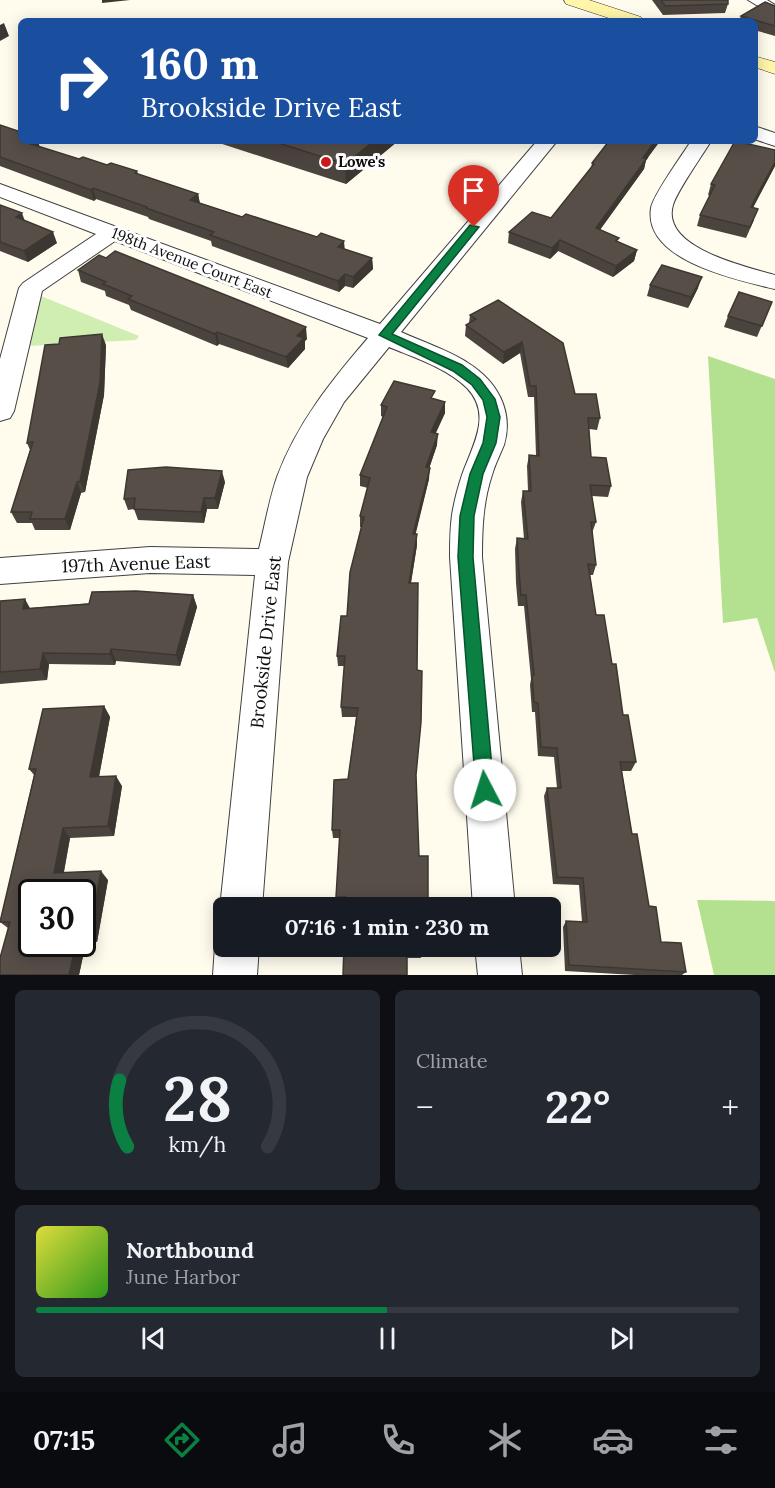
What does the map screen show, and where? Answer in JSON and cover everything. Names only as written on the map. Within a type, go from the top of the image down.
[{"type":"main road","points":[[572,0],[626,18]]},
{"type":"main road","points":[[758,62],[775,68]]},
{"type":"street","points":[[756,0],[775,11]]},
{"type":"street","points":[[758,134],[775,140]]},
{"type":"street","name":"Brookside Drive East","points":[[242,897],[272,562],[292,477],[309,439],[333,397],[544,144]]},
{"type":"street","points":[[699,144],[662,206],[660,215],[663,225],[676,243],[692,254],[713,263],[775,282]]},
{"type":"street","name":"198th Avenue Court East","points":[[0,189],[385,335],[458,368],[476,382],[489,399],[494,417],[490,443],[477,474],[467,516],[466,557],[493,897]]},
{"type":"street","points":[[0,411],[31,288],[112,233]]},
{"type":"street","name":"197th Avenue East","points":[[0,571],[150,560],[272,562]]},
{"type":"street","points":[[235,975],[236,957]]},
{"type":"street","points":[[498,957],[500,975]]},
{"type":"green space","points":[[41,296],[139,336],[136,340],[29,346]]},
{"type":"green space","points":[[708,356],[775,379],[775,673],[757,618],[723,623]]},
{"type":"green space","points":[[697,900],[775,901],[775,975],[714,975]]},
{"type":"building","points":[[661,0],[728,0],[728,4],[665,6]]},
{"type":"building","points":[[765,2],[775,6],[775,26],[758,21],[758,18],[741,16]]},
{"type":"building","points":[[0,125],[18,131],[18,144],[31,144],[79,159],[83,157],[137,171],[135,173],[198,194],[190,200],[242,217],[246,214],[317,237],[321,233],[344,241],[338,247],[372,258],[353,277],[345,274],[338,281],[210,235],[214,232],[147,207],[93,188],[91,190],[0,157]]},
{"type":"building","points":[[282,144],[370,144],[345,164]]},
{"type":"building","points":[[607,144],[653,144],[643,158],[647,158],[596,228],[619,238],[616,241],[637,250],[616,266],[560,240],[552,248],[509,232],[532,212],[551,218],[594,164],[592,163]]},
{"type":"building","points":[[733,144],[748,144],[775,150],[775,162],[751,207],[758,209],[750,227],[700,215],[715,185],[711,184]]},
{"type":"building","points":[[0,205],[22,213],[16,217],[53,232],[24,251],[0,242]]},
{"type":"building","points":[[115,251],[306,327],[297,336],[304,338],[286,357],[217,332],[215,334],[128,299],[132,296],[78,270],[99,255],[106,258]]},
{"type":"building","points":[[662,265],[702,277],[691,297],[650,285]]},
{"type":"building","points":[[739,292],[772,302],[762,326],[728,316]]},
{"type":"building","points":[[498,300],[563,343],[575,394],[596,394],[600,418],[588,418],[591,457],[606,458],[611,486],[590,485],[596,522],[591,522],[596,565],[588,564],[596,615],[604,615],[612,664],[616,664],[623,715],[628,715],[636,762],[620,762],[632,834],[637,834],[649,906],[656,907],[661,942],[681,943],[686,972],[569,965],[566,921],[587,922],[583,878],[557,877],[547,788],[561,788],[557,748],[541,747],[538,703],[534,702],[532,675],[534,675],[526,595],[521,595],[517,538],[528,539],[523,491],[531,491],[529,455],[539,456],[536,386],[530,386],[522,342],[504,352],[466,325],[476,319],[470,315]]},
{"type":"building","points":[[102,334],[100,383],[80,481],[77,482],[65,519],[30,519],[32,512],[11,512],[33,442],[27,443],[45,345],[59,344],[60,338]]},
{"type":"building","points":[[394,381],[435,391],[431,398],[445,402],[431,432],[438,434],[426,467],[430,468],[413,534],[417,534],[409,583],[418,583],[417,670],[422,671],[421,722],[416,775],[419,856],[428,856],[428,897],[336,897],[340,830],[332,830],[334,780],[348,779],[358,708],[341,707],[345,656],[337,656],[341,616],[347,616],[350,572],[364,517],[360,516],[370,478],[360,475],[387,407],[381,405]]},
{"type":"building","points":[[166,467],[222,471],[215,498],[204,498],[201,512],[134,509],[135,498],[124,499],[128,470]]},
{"type":"building","points":[[136,591],[193,595],[176,655],[111,649],[110,654],[43,653],[40,669],[0,672],[0,601],[25,599],[23,609],[89,604],[92,592]]},
{"type":"building","points":[[104,706],[90,777],[116,776],[108,826],[63,828],[54,873],[101,871],[96,900],[96,879],[18,879],[18,957],[73,957],[69,975],[0,975],[0,958],[10,922],[0,922],[36,769],[29,769],[43,709]]},
{"type":"building","points":[[344,957],[407,957],[407,975],[343,975]]},
{"type":"place","name":"Lowe's","points":[[326,162]]},
{"type":"route","points":[[474,227],[385,335],[458,368],[476,382],[489,399],[494,417],[490,443],[477,474],[467,516],[466,557],[485,790]]}]
